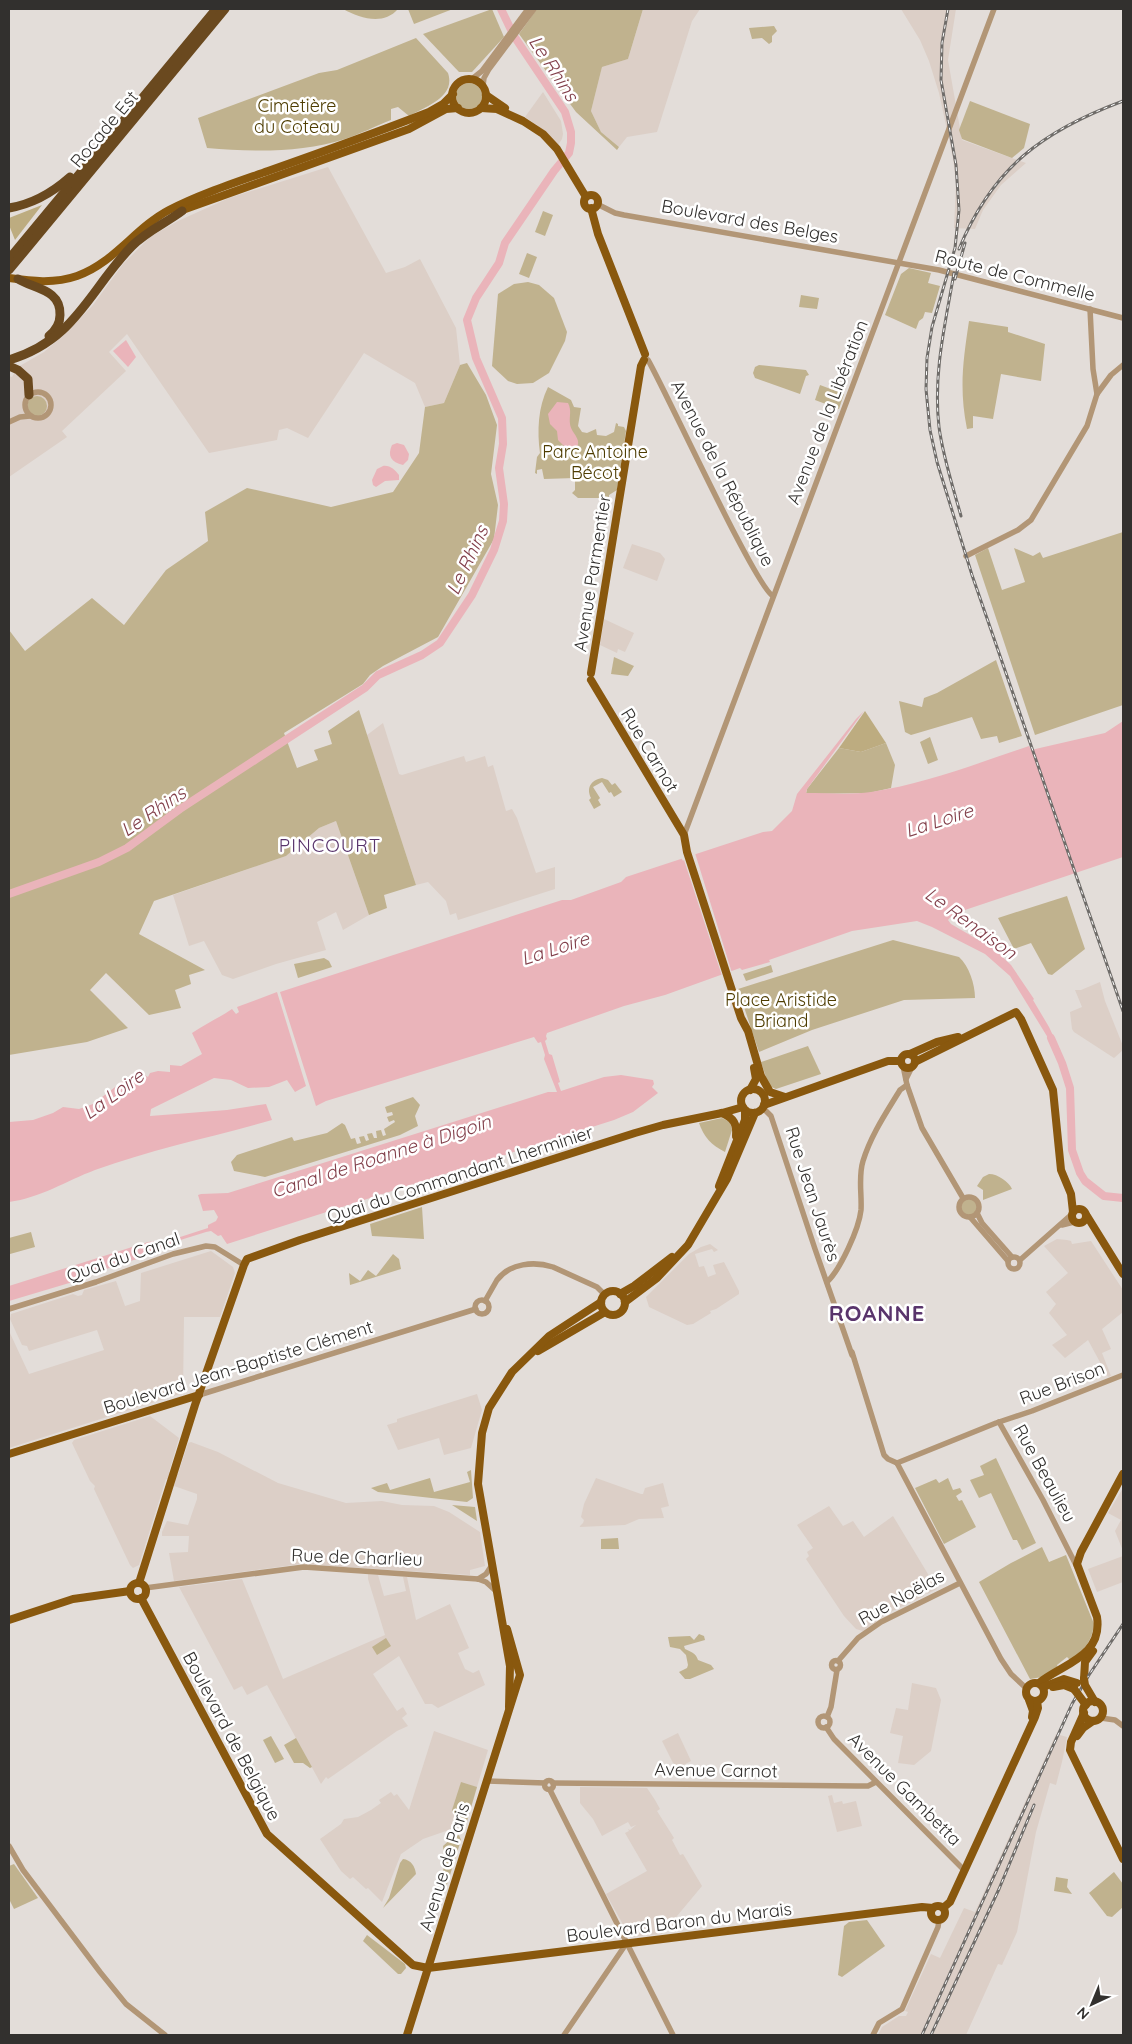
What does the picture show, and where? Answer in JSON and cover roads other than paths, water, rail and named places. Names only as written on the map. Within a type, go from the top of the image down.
[{"type":"highway","name":"Rocade Est","points":[[9,265],[84,168],[216,9]]},
{"type":"highway","name":"Rocade Est","points":[[9,265],[225,9]]},
{"type":"highway","points":[[9,208],[27,204],[45,196],[62,185],[79,169],[84,168]]},
{"type":"highway","points":[[9,358],[33,350],[59,333],[82,310],[117,262],[134,244],[151,230],[182,211]]},
{"type":"highway","points":[[9,358],[45,339],[55,330],[60,320],[59,306],[52,294],[44,289],[25,284],[13,278]]},
{"type":"highway","points":[[9,366],[18,370],[28,379],[29,395]]},
{"type":"main road","points":[[13,278],[45,281],[77,276],[98,266],[154,219],[187,202],[429,112],[443,104],[453,94],[459,83],[472,79],[483,86],[486,95],[485,102],[481,108]]},
{"type":"main road","points":[[453,94],[458,108]]},
{"type":"main road","points":[[486,95],[543,134],[557,149],[586,196],[594,196],[598,200],[594,206]]},
{"type":"main road","points":[[130,240],[159,222],[182,211],[409,129],[446,109],[458,108],[470,112],[481,108],[496,109],[523,121]]},
{"type":"main road","name":"Avenue de la République","points":[[594,206],[598,234],[646,358]]},
{"type":"main road","name":"Avenue Parmentier","points":[[591,676],[641,368],[646,358]]},
{"type":"main road","name":"Rue Carnot","points":[[591,676],[681,831]]},
{"type":"main road","points":[[681,831],[755,1062],[770,1092],[782,1097]]},
{"type":"main road","points":[[905,1059],[907,1068],[1016,1012],[1043,1065],[1053,1090],[1061,1170],[1078,1216],[1104,1245],[1123,1274]]},
{"type":"main road","points":[[905,1059],[937,1042],[972,1033]]},
{"type":"main road","points":[[625,1302],[668,1268],[688,1245],[703,1222],[731,1170],[755,1113],[782,1097],[888,1061],[915,1058],[914,1064]]},
{"type":"main road","points":[[712,1204],[745,1120],[743,1095],[750,1090],[756,1077],[755,1062]]},
{"type":"main road","points":[[761,1076],[764,1106]]},
{"type":"main road","points":[[750,1090],[782,1097]]},
{"type":"main road","name":"Quai du Commandant Lherminier","points":[[689,1119],[726,1107],[743,1095]]},
{"type":"main road","points":[[744,1108],[755,1113]]},
{"type":"main road","name":"Quai du Commandant Lherminier","points":[[244,1265],[250,1257],[649,1129],[744,1108]]},
{"type":"main road","points":[[722,1113],[731,1117],[736,1124],[735,1142]]},
{"type":"main road","points":[[620,1294],[667,1262],[703,1222]]},
{"type":"main road","points":[[139,1583],[199,1395],[244,1265]]},
{"type":"main road","points":[[509,1706],[511,1679],[478,1479],[482,1433],[489,1408],[512,1372],[525,1358],[549,1336],[603,1298],[614,1292],[620,1294],[625,1302],[624,1308],[619,1314],[611,1315],[604,1312]]},
{"type":"main road","points":[[603,1298],[604,1312]]},
{"type":"main road","points":[[525,1358],[604,1312]]},
{"type":"main road","name":"Boulevard Jean-Baptiste Clément","points":[[9,1454],[199,1395]]},
{"type":"main road","points":[[1089,1705],[1078,1683],[1085,1662],[1099,1640],[1100,1631],[1095,1609],[1077,1564],[1081,1552],[1123,1474]]},
{"type":"main road","points":[[130,1591],[134,1597],[141,1598],[145,1593],[145,1588],[139,1583]]},
{"type":"main road","points":[[130,1591],[132,1585],[139,1583]]},
{"type":"main road","points":[[9,1620],[72,1599],[130,1591]]},
{"type":"main road","points":[[498,1596],[520,1675],[509,1706]]},
{"type":"main road","name":"Boulevard de Belgique","points":[[141,1598],[267,1834],[413,1965],[428,1968]]},
{"type":"main road","points":[[1042,1687],[1086,1652],[1094,1640],[1099,1626]]},
{"type":"main road","points":[[944,1908],[950,1902],[1035,1717],[1038,1708],[1033,1700],[1026,1696],[1026,1688],[1033,1683],[1042,1687],[1078,1683],[1085,1685],[1089,1705],[1088,1720],[1097,1720]]},
{"type":"main road","points":[[1033,1700],[1042,1698],[1042,1687]]},
{"type":"main road","points":[[1073,1755],[1074,1743],[1078,1734],[1097,1720],[1103,1709],[1100,1704],[1089,1705]]},
{"type":"main road","points":[[1089,1705],[1070,1745],[1123,1859]]},
{"type":"main road","name":"Avenue de Paris","points":[[407,2035],[509,1706]]},
{"type":"main road","points":[[938,1906],[944,1908],[945,1915],[939,1920],[932,1916],[933,1908],[938,1906]]},
{"type":"main road","name":"Boulevard Baron du Marais","points":[[428,1968],[912,1908],[933,1908]]},
{"type":"main road","points":[[413,1965],[424,1982]]},
{"type":"street","points":[[520,24],[528,9]]},
{"type":"street","points":[[483,86],[486,75],[504,46],[534,9]]},
{"type":"street","name":"Avenue de la Libération","points":[[681,831],[687,826],[994,9]]},
{"type":"street","points":[[472,79],[482,71],[504,46]]},
{"type":"street","name":"Boulevard des Belges","points":[[594,206],[624,215],[899,263]]},
{"type":"street","name":"Route de Commelle","points":[[899,263],[940,270],[1123,318]]},
{"type":"street","points":[[1090,309],[1093,369],[1097,394]]},
{"type":"street","name":"Avenue de la République","points":[[646,358],[736,534],[765,588],[773,596]]},
{"type":"street","points":[[966,556],[1018,530],[1031,520],[1087,426],[1097,394],[1111,375],[1123,365]]},
{"type":"street","points":[[12,421],[24,406],[25,400],[29,395],[38,392],[44,393],[49,398],[51,406],[50,412],[44,417],[37,419],[30,416],[24,406]]},
{"type":"street","points":[[12,421],[30,416]]},
{"type":"street","points":[[905,1059],[907,1082],[929,1141],[963,1198]]},
{"type":"street","points":[[826,1282],[834,1275],[861,1212],[860,1175],[870,1139],[900,1090],[907,1082],[914,1064]]},
{"type":"street","name":"Rue Jean Jaurès","points":[[764,1106],[771,1116],[852,1355]]},
{"type":"street","points":[[969,1196],[977,1200],[979,1206],[977,1214],[982,1223],[1014,1259],[970,1217],[962,1215],[959,1210],[960,1202],[963,1198],[969,1196]]},
{"type":"street","points":[[970,1217],[977,1214]]},
{"type":"street","points":[[1014,1259],[1037,1244],[1057,1227],[1078,1216]]},
{"type":"street","name":"Quai du Canal","points":[[9,1309],[96,1282],[173,1254],[206,1246],[214,1247],[244,1265]]},
{"type":"street","points":[[485,1301],[497,1280],[505,1273],[518,1266],[530,1264],[553,1267],[597,1287],[603,1298]]},
{"type":"street","name":"Rue Jean Jaurès","points":[[830,1292],[839,1295],[836,1301],[884,1455],[896,1463],[1006,1668],[1026,1688]]},
{"type":"street","name":"Boulevard Jean-Baptiste Clément","points":[[479,1301],[485,1301],[489,1306],[487,1312],[480,1314],[476,1309],[479,1301]]},
{"type":"street","name":"Boulevard Jean-Baptiste Clément","points":[[199,1395],[476,1309]]},
{"type":"street","name":"Rue Brison","points":[[896,1463],[1123,1375]]},
{"type":"street","name":"Rue Brison","points":[[1005,1430],[1012,1418]]},
{"type":"street","name":"Rue Beaulieu","points":[[999,1422],[1064,1539],[1081,1577]]},
{"type":"street","points":[[1071,1555],[1077,1556],[1081,1552]]},
{"type":"street","points":[[478,1579],[486,1574],[492,1565]]},
{"type":"street","name":"Rue de Charlieu","points":[[145,1588],[304,1567],[478,1579]]},
{"type":"street","points":[[478,1579],[486,1582],[498,1596]]},
{"type":"street","name":"Rue Noëlas","points":[[827,1717],[831,1707],[837,1670],[833,1668],[832,1664],[834,1661],[838,1661],[858,1638],[881,1622],[960,1583]]},
{"type":"street","points":[[822,1716],[827,1717],[830,1724],[826,1727],[821,1726],[818,1720],[822,1716]]},
{"type":"street","points":[[1097,1720],[1114,1720],[1123,1726]]},
{"type":"street","name":"Avenue Gambetta","points":[[826,1727],[876,1782],[964,1870]]},
{"type":"street","points":[[487,1781],[545,1783],[548,1781],[553,1783],[553,1787],[550,1790]]},
{"type":"street","name":"Avenue Carnot","points":[[553,1783],[868,1786],[876,1782]]},
{"type":"street","points":[[545,1783],[673,2035]]},
{"type":"street","points":[[9,1846],[23,1870],[100,1972],[131,2008],[165,2035]]},
{"type":"street","points":[[873,2035],[879,2023],[902,2009],[938,1928],[939,1920]]},
{"type":"street","points":[[564,2035],[626,1944]]},
{"type":"water","points":[[126,340],[136,357],[128,367],[113,351]]},
{"type":"water","points":[[557,402],[568,403],[571,428],[578,440],[574,451],[565,447],[558,440],[557,431],[550,424],[548,414]]},
{"type":"water","points":[[397,443],[404,445],[409,454],[408,460],[403,465],[393,460],[390,455],[392,445]]},
{"type":"water","points":[[388,466],[394,470],[399,475],[399,480],[385,481],[376,487],[373,485],[372,480],[377,469]]},
{"type":"water","points":[[864,711],[806,793],[871,792],[911,784],[1029,746],[1031,750],[1105,733],[1123,721],[1123,857],[953,914],[948,920],[951,924],[994,949],[1011,965],[1034,999],[1058,1046],[1053,1046],[1010,976],[985,954],[917,921],[852,931],[769,960],[770,962],[742,970],[740,968],[665,995],[624,1006],[547,1033],[545,1041],[549,1054],[552,1055],[561,1091],[604,1077],[621,1075],[653,1080],[654,1084],[652,1087],[658,1093],[633,1112],[614,1120],[473,1165],[471,1164],[470,1166],[227,1244],[221,1235],[218,1236],[211,1231],[206,1232],[174,1242],[149,1255],[85,1276],[86,1278],[9,1301],[9,1286],[148,1242],[174,1239],[208,1228],[208,1225],[216,1221],[218,1217],[214,1210],[203,1211],[198,1195],[228,1193],[548,1092],[557,1092],[544,1059],[545,1055],[541,1042],[538,1043],[534,1037],[326,1101],[316,1106],[280,992],[562,900],[571,900],[621,882],[626,877],[763,832],[772,831],[792,811],[797,794]]},
{"type":"water","name":"La Loire","points":[[277,992],[306,1086],[295,1092],[287,1080],[269,1087],[248,1088],[231,1080],[214,1078],[151,1109],[150,1116],[227,1110],[266,1104],[272,1120],[161,1149],[84,1174],[31,1197],[9,1202],[9,1122],[33,1120],[53,1113],[63,1107],[79,1109],[93,1104],[123,1081],[144,1075],[148,1077],[150,1073],[158,1071],[170,1072],[170,1065],[181,1066],[202,1054],[192,1033],[232,1009],[236,1014],[239,1012],[237,1007]]},
{"type":"waterway","name":"Le Rhins","points":[[9,894],[99,862],[127,848],[180,809],[365,688],[378,675],[422,655],[440,643],[472,595],[494,550],[503,521],[504,504],[499,468],[503,444],[502,418],[476,358],[467,320],[476,298],[499,263],[505,243],[554,171],[569,153],[571,143],[571,132],[565,112],[514,36],[501,9]]},
{"type":"waterway","name":"Le Renaison","points":[[1051,1038],[1070,1088],[1072,1150],[1080,1173],[1085,1181],[1104,1196],[1123,1198]]},
{"type":"railway","points":[[948,9],[942,43],[941,80],[956,165],[959,210],[955,248],[932,327],[927,358],[926,389],[930,430],[937,462],[972,575],[1123,1011]]},
{"type":"railway","points":[[959,249],[988,195],[1005,174],[1024,156],[1045,139],[1068,125],[1123,101]]},
{"type":"railway","points":[[955,279],[965,243]]},
{"type":"railway","points":[[954,273],[941,350],[938,407],[943,449],[961,516]]},
{"type":"railway","points":[[922,2035],[1072,1704],[1123,1624]]},
{"type":"railway","points":[[931,2035],[999,1889],[1034,1805]]},
{"type":"district","name":"PINCOURT","points":[[330,845]]},
{"type":"district","name":"ROANNE","points":[[877,1313]]},
{"type":"park label","name":"Cimetière du Coteau","points":[[297,115]]},
{"type":"park label","name":"Parc Antoine Bécot","points":[[595,461]]},
{"type":"park label","name":"Place Aristide Briand","points":[[781,1009]]},
{"type":"water label","name":"Canal de Roanne à Digoin","points":[[381,1156]]}]
